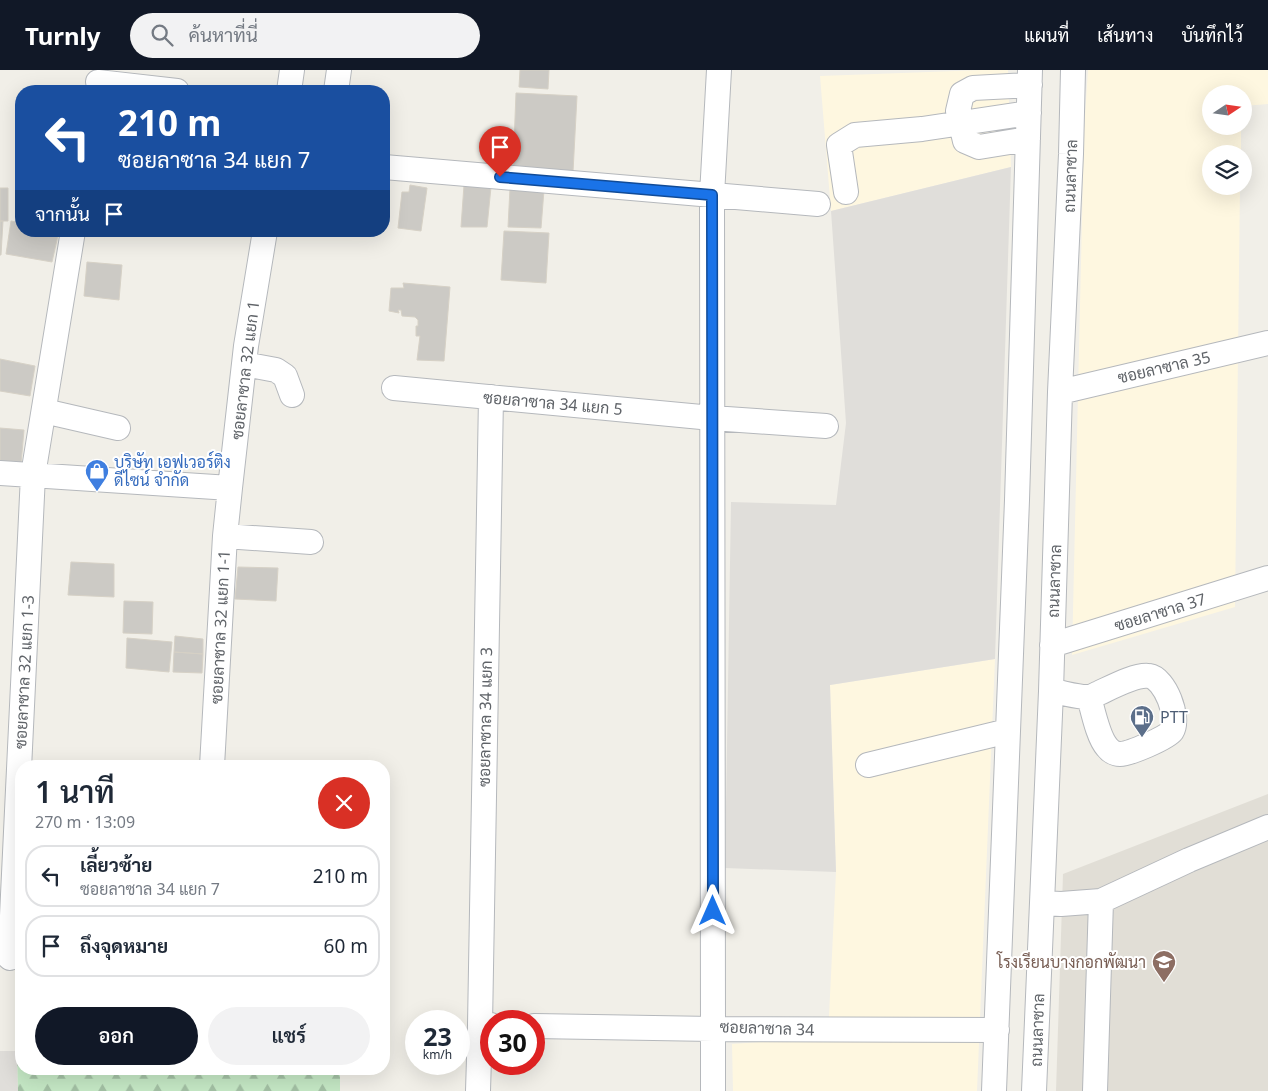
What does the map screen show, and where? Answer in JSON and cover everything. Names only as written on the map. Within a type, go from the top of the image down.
[{"type":"street","points":[[289,85],[292,70]]},
{"type":"street","points":[[337,85],[339,70]]},
{"type":"street","name":"ซอยลาซาล 34","points":[[719,70],[712,195],[713,1029],[997,1030]]},
{"type":"street","name":"ถนนลาซาล","points":[[1034,1091],[1051,691],[1060,392],[1073,70]]},
{"type":"street","points":[[994,1091],[1008,731],[1029,113],[1030,77],[973,88],[962,94],[958,112],[965,141],[979,147],[1028,139]]},
{"type":"street","points":[[98,81],[130,85]]},
{"type":"street","points":[[846,192],[839,145],[855,135],[922,129],[1029,113]]},
{"type":"street","points":[[390,168],[818,204]]},
{"type":"street","name":"ซอยลาซาล 32 แยก 1-3","points":[[19,760],[33,475],[72,237]]},
{"type":"street","name":"ซอยลาซาล 32 แยก 1","points":[[230,488],[244,364],[264,237]]},
{"type":"street","name":"ซอยลาซาล 35","points":[[1060,392],[1268,343]]},
{"type":"street","points":[[244,364],[276,370],[285,376],[292,395]]},
{"type":"street","name":"ซอยลาซาล 34 แยก 5","points":[[394,388],[712,418],[826,426]]},
{"type":"street","name":"ซอยลาซาล 34 แยก 3","points":[[486,1010],[491,397]]},
{"type":"street","points":[[44,411],[118,428]]},
{"type":"street","points":[[0,473],[230,488]]},
{"type":"street","name":"ซอยลาซาล 32 แยก 1-1","points":[[212,760],[230,488]]},
{"type":"street","points":[[226,536],[311,542]]},
{"type":"street","name":"ซอยลาซาล 37","points":[[1052,645],[1268,578]]},
{"type":"street","points":[[1051,691],[1089,697]]},
{"type":"street","points":[[868,765],[1008,731]]},
{"type":"street","points":[[1042,903],[1061,904],[1101,901],[1189,860],[1268,827]]},
{"type":"street","name":"ซอยลาซาล 32 แยก 1-3","points":[[10,958],[15,853]]},
{"type":"street","points":[[1095,1091],[1101,901]]},
{"type":"street","points":[[545,1026],[713,1029],[713,1091]]},
{"type":"street","name":"ซอยลาซาล 34 แยก 3","points":[[478,1091],[480,1074]]},
{"type":"shaded area","points":[[1008,70],[1011,167],[831,211],[820,76]]},
{"type":"shaded area","points":[[1088,70],[1268,70],[1268,104],[1252,105],[1252,85],[1202,85],[1202,135],[1241,135],[1241,145],[1202,145],[1202,195],[1240,195],[1235,607],[1072,655],[1084,131]]},
{"type":"shaded area","points":[[1011,167],[995,659],[830,685],[836,872],[725,868],[731,502],[836,505],[846,423],[831,211]]},
{"type":"shaded area","points":[[995,659],[977,1091],[733,1091],[732,1044],[828,1037],[836,872],[830,685]]},
{"type":"shaded area","name":"โรงเรียนบางกอกพัฒนา","points":[[1268,794],[1268,1091],[1056,1091],[1063,874]]},
{"type":"shaded area","points":[[0,1051],[15,1051],[15,1075],[18,1075],[18,1091],[0,1091]]},
{"type":"green space","points":[[18,1075],[340,1075],[340,1091],[18,1091]]},
{"type":"building","points":[[520,70],[549,70],[548,89],[519,87]]},
{"type":"building","points":[[516,93],[577,96],[573,172],[513,169]]},
{"type":"building","points":[[410,185],[427,188],[421,231],[398,228],[402,192],[409,192]]},
{"type":"building","points":[[464,185],[491,187],[487,227],[461,227]]},
{"type":"building","points":[[0,188],[8,188],[8,221],[0,221]]},
{"type":"building","points":[[510,188],[544,190],[541,228],[508,227]]},
{"type":"building","points":[[0,221],[3,221],[1,255],[0,255]]},
{"type":"building","points":[[11,221],[15,222],[15,237],[58,237],[52,262],[6,254]]},
{"type":"building","points":[[504,231],[549,233],[546,283],[501,280]]},
{"type":"building","points":[[87,262],[122,265],[119,300],[84,296]]},
{"type":"building","points":[[403,283],[450,287],[444,361],[417,360],[420,336],[416,336],[418,320],[415,317],[402,316],[401,310],[398,310],[399,313],[389,311],[391,288],[404,288]]},
{"type":"building","points":[[0,359],[35,366],[30,396],[0,391]]},
{"type":"building","points":[[0,428],[24,430],[21,464],[0,462]]},
{"type":"building","points":[[71,562],[114,564],[114,597],[68,595]]},
{"type":"building","points":[[238,567],[278,568],[276,601],[235,599]]},
{"type":"building","points":[[124,601],[153,602],[152,634],[123,633]]},
{"type":"building","points":[[175,636],[203,639],[203,654],[174,652]]},
{"type":"building","points":[[127,638],[172,642],[169,672],[126,668]]},
{"type":"building","points":[[174,652],[203,654],[202,673],[173,672]]},
{"type":"place","name":"บริษัท เอฟเวอร์ติง ดีไซน์ จำกัด","points":[[97,492]]},
{"type":"place","name":"PTT","points":[[1142,738]]},
{"type":"place","name":"โรงเรียนบางกอกพัฒนา","points":[[1164,983]]},
{"type":"route","points":[[500,177],[712,195],[713,911]]}]
